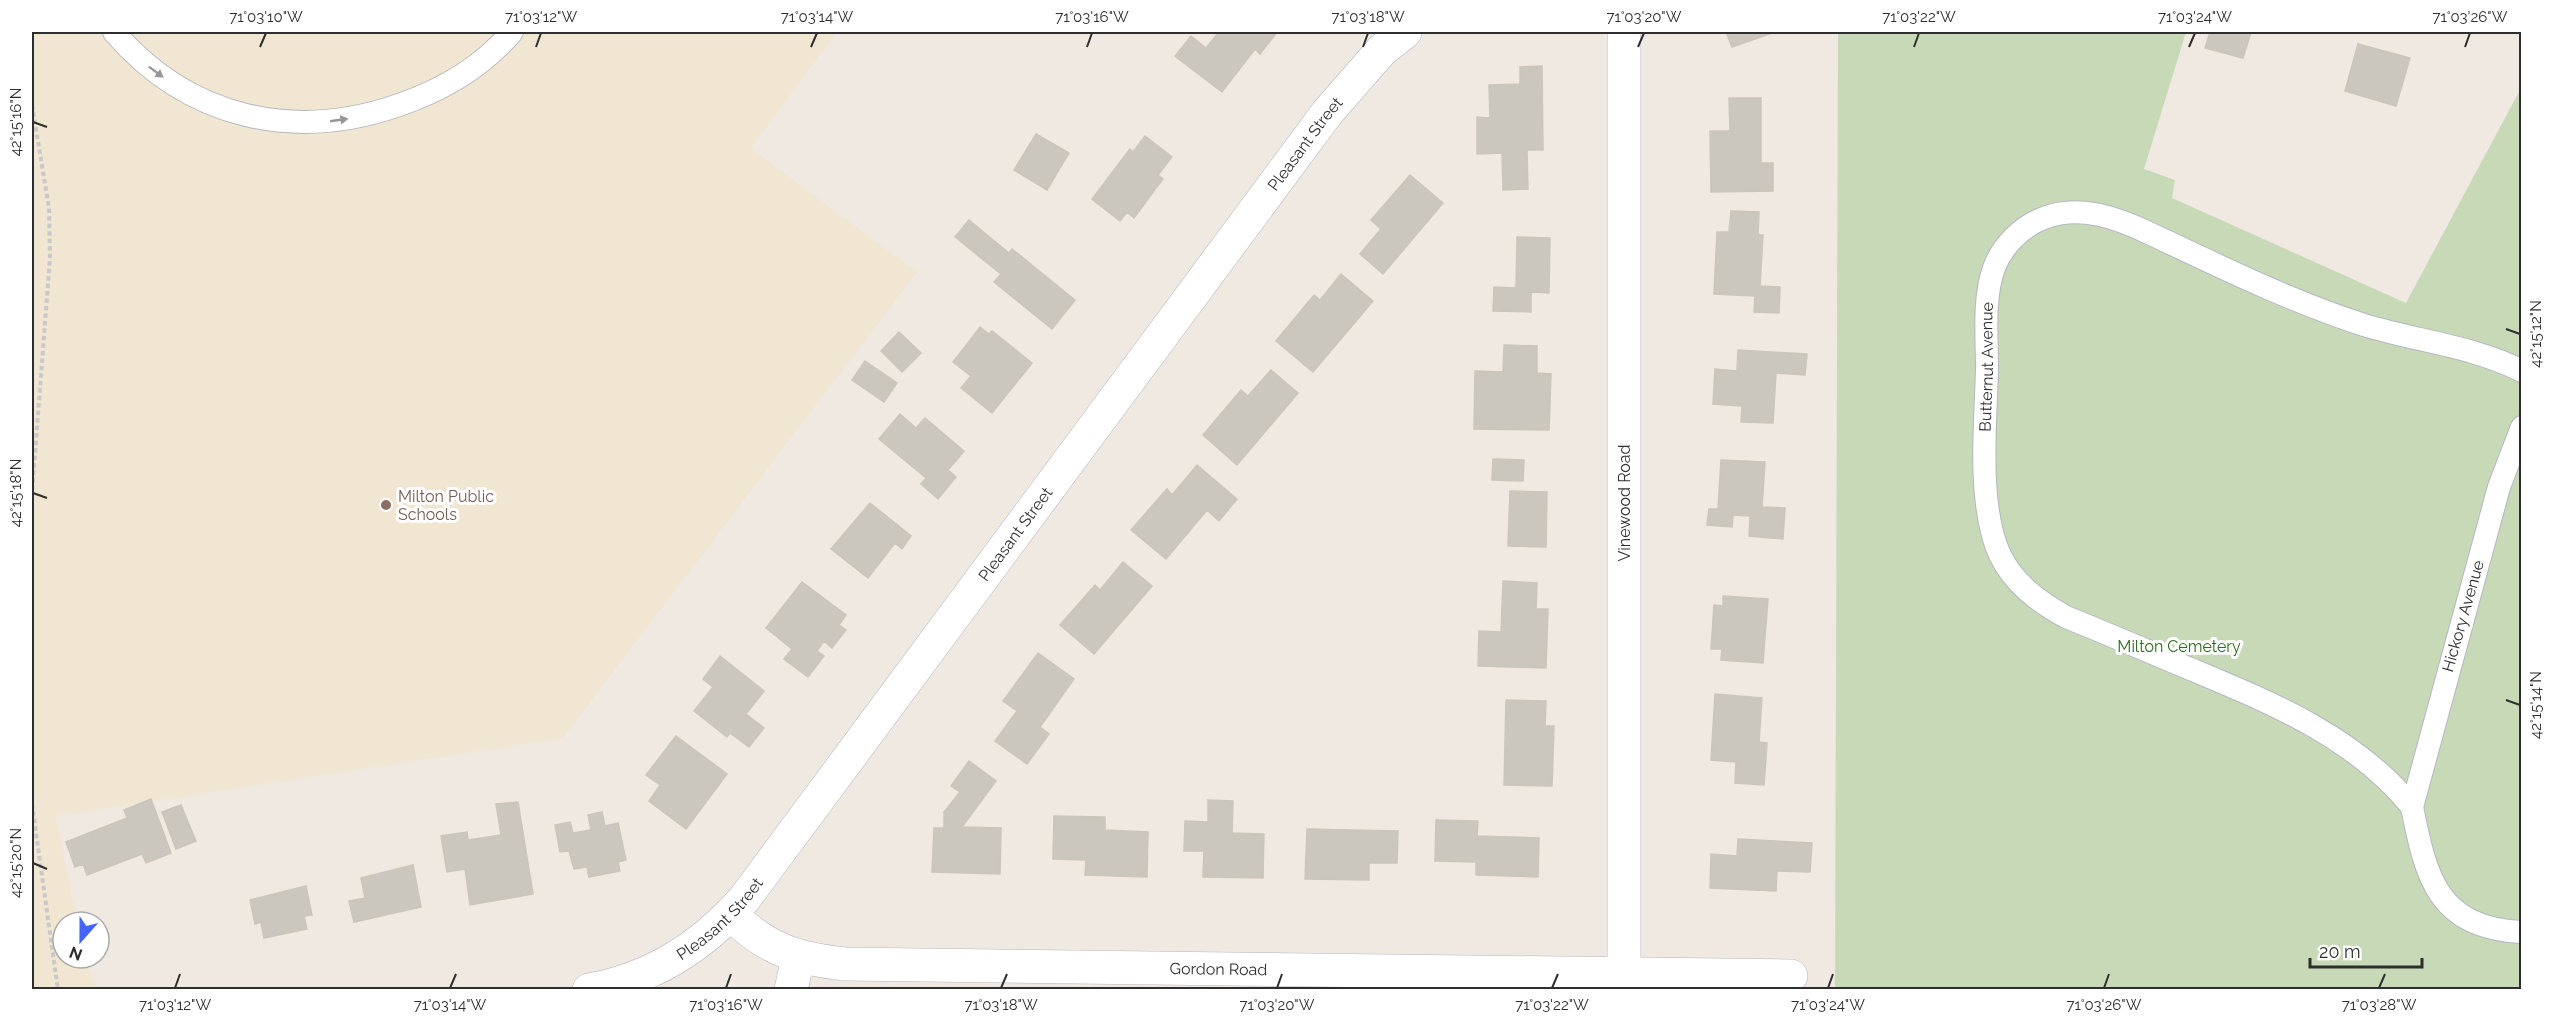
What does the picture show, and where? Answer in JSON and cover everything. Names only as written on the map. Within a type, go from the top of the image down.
[{"type":"street","name":"Pleasant Street","points":[[589,990],[609,986],[656,969],[694,946],[731,914],[760,879],[1327,113],[1382,50],[1405,32]]},
{"type":"street","name":"Vinewood Road","points":[[1624,32],[1624,974]]},
{"type":"street","name":"Gordon Road","points":[[731,914],[761,940],[798,957],[821,962],[874,966],[1791,976]]},
{"type":"street","points":[[791,990],[798,957]]},
{"type":"lane","points":[[114,32],[148,66],[170,83],[198,98],[223,109],[252,117],[306,124],[362,117],[417,99],[480,64],[512,32]]},
{"type":"lane","name":"Butternut Avenue","points":[[2412,807],[2394,785],[2371,765],[2321,731],[2259,699],[2066,617],[2045,605],[2012,576],[1992,536],[1986,492],[1988,306],[1994,268],[2002,252],[2027,226],[2060,213],[2079,212],[2100,215],[2142,230],[2243,278],[2334,315],[2400,335],[2488,357],[2522,371]]},
{"type":"lane","name":"Hickory Avenue","points":[[2412,807],[2499,487],[2522,427]]},
{"type":"lane","points":[[2412,807],[2422,858],[2440,896],[2452,909],[2469,919],[2497,929],[2522,932]]},
{"type":"path","points":[[32,105],[50,208],[50,258],[32,493]]},
{"type":"path","points":[[32,804],[58,990]]},
{"type":"shaded area","name":"Milton Public Schools","points":[[32,32],[837,32],[751,148],[917,272],[563,738],[56,816],[75,910],[51,910],[51,970],[90,970],[96,989],[32,989]]},
{"type":"green space","name":"Milton Cemetery","points":[[1838,32],[2186,32],[2144,169],[2175,180],[2172,198],[2406,303],[2521,88],[2521,989],[1835,989]]},
{"type":"building","points":[[1219,32],[1277,32],[1260,54],[1255,49],[1222,92],[1175,56],[1191,36],[1206,48]]},
{"type":"building","points":[[1726,32],[1775,32],[1732,47]]},
{"type":"building","points":[[2210,32],[2251,32],[2243,58],[2205,48]]},
{"type":"building","points":[[2358,44],[2410,58],[2396,106],[2345,91]]},
{"type":"building","points":[[1542,66],[1543,150],[1527,150],[1528,189],[1503,190],[1502,153],[1477,154],[1477,117],[1490,118],[1489,85],[1520,84],[1520,67]]},
{"type":"building","points":[[1729,98],[1761,98],[1761,163],[1773,163],[1773,191],[1711,192],[1710,131],[1730,131]]},
{"type":"building","points":[[1036,134],[1069,153],[1047,190],[1014,170]]},
{"type":"building","points":[[1145,136],[1172,157],[1158,175],[1163,179],[1134,218],[1127,212],[1120,221],[1092,199],[1130,149],[1133,152]]},
{"type":"building","points":[[1410,175],[1443,203],[1383,274],[1360,254],[1381,229],[1371,220]]},
{"type":"building","points":[[1731,211],[1759,212],[1758,235],[1763,235],[1760,286],[1780,287],[1779,313],[1754,312],[1755,296],[1714,294],[1717,232],[1729,232]]},
{"type":"building","points":[[969,220],[1009,253],[1012,249],[1075,300],[1052,329],[994,282],[1001,274],[955,237]]},
{"type":"building","points":[[1517,237],[1550,238],[1549,293],[1531,292],[1531,312],[1493,311],[1494,287],[1516,288]]},
{"type":"building","points":[[1341,274],[1373,301],[1313,372],[1276,341],[1314,295],[1320,300]]},
{"type":"building","points":[[980,327],[989,334],[992,331],[1032,363],[992,413],[961,388],[971,376],[953,362]]},
{"type":"building","points":[[899,332],[921,353],[902,372],[881,351]]},
{"type":"building","points":[[1504,345],[1537,346],[1537,373],[1551,374],[1549,430],[1474,429],[1475,371],[1503,372]]},
{"type":"building","points":[[1738,350],[1807,354],[1805,375],[1776,373],[1773,423],[1741,422],[1742,406],[1713,404],[1715,369],[1737,371]]},
{"type":"building","points":[[865,361],[897,383],[884,402],[852,380]]},
{"type":"building","points":[[1271,370],[1298,393],[1237,465],[1203,435],[1241,390],[1248,396]]},
{"type":"building","points":[[900,414],[916,428],[925,418],[964,451],[948,470],[956,477],[938,499],[921,484],[926,478],[879,439]]},
{"type":"building","points":[[1493,459],[1524,460],[1523,481],[1492,480]]},
{"type":"building","points":[[1721,460],[1765,462],[1762,507],[1785,508],[1783,539],[1749,536],[1750,516],[1733,515],[1732,527],[1707,525],[1709,509],[1718,509]]},
{"type":"building","points":[[1197,465],[1237,499],[1219,521],[1207,510],[1166,559],[1131,530],[1167,489],[1172,495]]},
{"type":"building","points":[[1510,491],[1547,492],[1546,547],[1508,546]]},
{"type":"building","points":[[870,503],[911,536],[902,549],[895,543],[868,578],[831,549]]},
{"type":"building","points":[[1123,562],[1152,586],[1094,654],[1060,625],[1095,585],[1100,590]]},
{"type":"building","points":[[1503,581],[1537,583],[1536,609],[1548,609],[1546,668],[1478,666],[1479,631],[1501,632]]},
{"type":"building","points":[[802,582],[846,615],[839,625],[846,630],[832,648],[824,641],[817,651],[824,656],[808,677],[784,659],[792,649],[766,628]]},
{"type":"building","points":[[1723,596],[1768,599],[1763,663],[1721,660],[1722,649],[1711,649],[1714,605],[1723,606]]},
{"type":"building","points":[[1038,653],[1074,679],[1040,727],[1049,734],[1027,764],[995,741],[1017,711],[1003,701]]},
{"type":"building","points":[[720,656],[764,691],[746,714],[764,728],[749,747],[730,733],[727,737],[694,711],[713,687],[703,679]]},
{"type":"building","points":[[1715,694],[1762,698],[1759,742],[1767,743],[1764,785],[1735,783],[1736,762],[1711,760]]},
{"type":"building","points":[[1506,700],[1546,701],[1545,726],[1554,726],[1552,786],[1504,785]]},
{"type":"building","points":[[676,736],[727,774],[686,829],[649,801],[660,785],[646,775]]},
{"type":"building","points":[[969,761],[996,781],[962,827],[1001,828],[1000,874],[932,872],[934,828],[944,828],[944,812],[960,792],[951,786]]},
{"type":"building","points":[[151,799],[171,853],[146,863],[142,854],[87,875],[83,864],[75,867],[66,842],[127,818],[124,810]]},
{"type":"building","points":[[1208,800],[1233,801],[1232,833],[1264,834],[1263,878],[1203,877],[1204,851],[1184,851],[1185,821],[1208,822]]},
{"type":"building","points":[[518,802],[533,894],[470,905],[465,869],[447,872],[441,836],[467,832],[468,840],[501,835],[496,804]]},
{"type":"building","points":[[181,805],[196,841],[176,849],[162,812]]},
{"type":"building","points":[[602,812],[605,826],[618,823],[626,860],[618,862],[620,871],[589,877],[587,867],[574,869],[569,851],[560,852],[555,825],[570,822],[573,833],[591,830],[588,815]]},
{"type":"building","points":[[1054,816],[1105,817],[1105,830],[1148,832],[1147,877],[1085,875],[1086,860],[1053,859]]},
{"type":"building","points":[[1436,820],[1478,821],[1477,836],[1539,838],[1538,877],[1476,875],[1476,862],[1435,861]]},
{"type":"building","points":[[1307,829],[1398,831],[1397,863],[1369,863],[1369,880],[1305,879]]},
{"type":"building","points":[[1738,839],[1812,843],[1810,872],[1777,871],[1776,891],[1710,888],[1711,854],[1737,856]]},
{"type":"building","points":[[413,865],[421,907],[354,922],[349,901],[365,898],[361,878]]},
{"type":"building","points":[[306,886],[312,915],[304,916],[307,929],[264,938],[261,922],[255,924],[250,900]]},
{"type":"place","name":"Milton Public Schools","points":[[386,505]]}]
